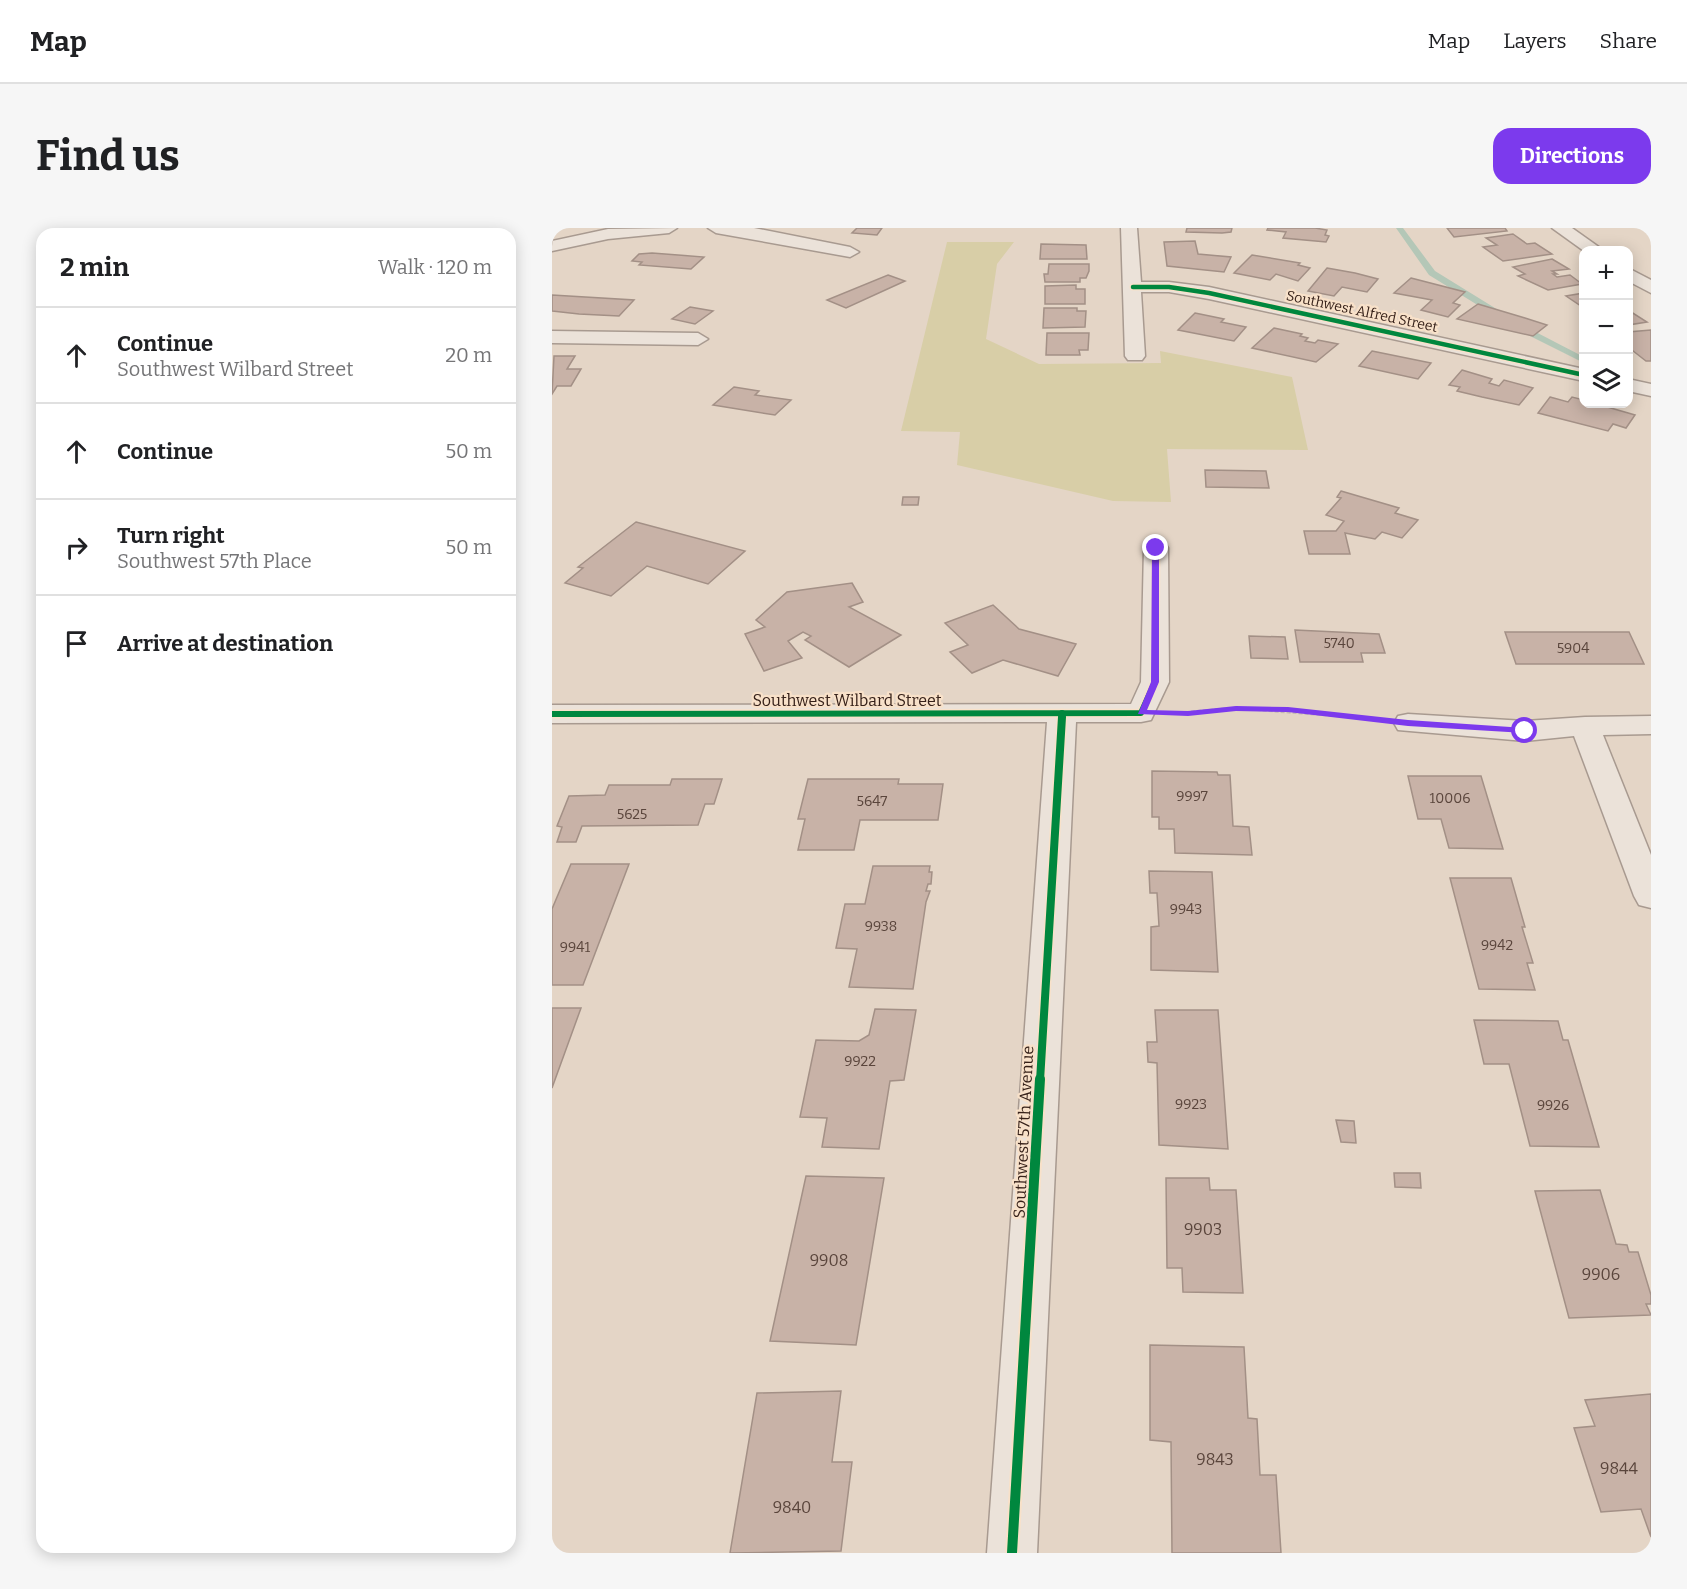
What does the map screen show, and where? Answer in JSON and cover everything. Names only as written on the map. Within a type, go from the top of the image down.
[{"type":"street","points":[[552,246],[608,234],[669,228]]},
{"type":"street","points":[[716,228],[761,234],[850,252]]},
{"type":"street","points":[[1129,228],[1135,356]]},
{"type":"street","points":[[1560,228],[1588,246]]},
{"type":"street","points":[[1633,276],[1651,288]]},
{"type":"street","name":"Southwest Alfred Street","points":[[1133,286],[1169,287],[1209,293],[1579,374]]},
{"type":"street","points":[[552,337],[698,339]]},
{"type":"street","points":[[1633,386],[1651,390]]},
{"type":"street","points":[[1141,712],[1155,682],[1156,548]]},
{"type":"street","name":"Southwest Wilbard Street","points":[[552,714],[1141,712]]},
{"type":"street","name":"Southwest 57th Avenue","points":[[1012,1553],[1062,713]]},
{"type":"street","points":[[1408,723],[1525,731],[1586,726],[1651,725]]},
{"type":"street","points":[[1586,726],[1651,896]]},
{"type":"path","points":[[1141,712],[1188,713],[1236,708],[1288,710],[1408,723]]},
{"type":"shaded area","points":[[947,242],[1014,242],[997,264],[986,339],[1039,364],[1161,363],[1160,351],[1292,377],[1308,450],[1167,449],[1171,502],[1113,501],[957,465],[960,432],[901,431]]},
{"type":"building","points":[[857,228],[882,228],[877,235],[852,233]]},
{"type":"building","points":[[1187,228],[1232,228],[1231,232],[1222,233],[1186,232]]},
{"type":"building","points":[[1268,228],[1315,228],[1327,230],[1325,235],[1329,236],[1326,242],[1283,238],[1286,232],[1267,230]]},
{"type":"building","points":[[1447,228],[1505,228],[1507,231],[1454,237]]},
{"type":"building","points":[[1513,234],[1527,244],[1535,243],[1552,254],[1503,261],[1483,247],[1497,245],[1486,238]]},
{"type":"building","points":[[1195,241],[1198,254],[1231,257],[1224,272],[1167,266],[1164,242]]},
{"type":"building","points":[[1041,244],[1086,245],[1087,259],[1040,259]]},
{"type":"building","points":[[639,254],[704,257],[691,269],[639,265],[642,262],[632,261]]},
{"type":"building","points":[[1252,255],[1300,263],[1298,265],[1310,268],[1298,281],[1276,274],[1270,280],[1234,273]]},
{"type":"building","points":[[1552,259],[1569,269],[1552,271],[1557,274],[1553,274],[1557,277],[1570,275],[1579,282],[1579,285],[1548,290],[1518,276],[1525,274],[1513,267]]},
{"type":"building","points":[[1049,264],[1089,264],[1089,271],[1086,278],[1080,278],[1080,282],[1045,282],[1044,274],[1048,274]]},
{"type":"building","points":[[1327,268],[1378,279],[1367,292],[1342,287],[1334,296],[1308,291]]},
{"type":"building","points":[[888,275],[905,281],[846,308],[827,300]]},
{"type":"building","points":[[1411,278],[1465,292],[1453,303],[1460,305],[1448,317],[1421,310],[1432,300],[1394,293]]},
{"type":"building","points":[[1076,285],[1076,289],[1085,289],[1085,304],[1045,304],[1045,286]]},
{"type":"building","points":[[1579,294],[1579,305],[1566,296]]},
{"type":"building","points":[[552,295],[634,300],[619,316],[579,314],[552,311]]},
{"type":"building","points":[[1478,304],[1547,325],[1533,336],[1457,319]]},
{"type":"building","points":[[690,307],[713,311],[695,324],[672,319]]},
{"type":"building","points":[[1044,308],[1077,308],[1077,311],[1086,311],[1085,327],[1043,328]]},
{"type":"building","points":[[1195,313],[1224,319],[1221,322],[1246,327],[1234,341],[1178,330]]},
{"type":"building","points":[[1633,313],[1647,322],[1633,324]]},
{"type":"building","points":[[1274,328],[1302,334],[1300,336],[1308,338],[1305,341],[1315,343],[1318,340],[1338,344],[1316,362],[1252,348]]},
{"type":"building","points":[[1651,330],[1651,361],[1646,361],[1633,351],[1633,332]]},
{"type":"building","points":[[1047,333],[1089,333],[1088,350],[1079,350],[1080,355],[1046,355]]},
{"type":"building","points":[[1372,351],[1431,363],[1418,379],[1359,366]]},
{"type":"building","points":[[554,356],[575,356],[567,369],[581,369],[571,386],[557,386],[552,394]]},
{"type":"building","points":[[1462,370],[1492,379],[1489,383],[1499,386],[1504,380],[1533,388],[1519,405],[1457,391],[1460,387],[1449,385]]},
{"type":"building","points":[[734,387],[759,391],[755,395],[791,400],[775,415],[713,405]]},
{"type":"building","points":[[1550,397],[1568,402],[1572,397],[1579,399],[1579,408],[1611,408],[1635,415],[1626,428],[1613,424],[1608,431],[1538,413]]},
{"type":"building","points":[[1205,470],[1266,471],[1269,488],[1206,487]]},
{"type":"building","points":[[1341,491],[1399,508],[1395,513],[1418,520],[1402,538],[1382,532],[1375,539],[1345,533],[1350,554],[1309,554],[1304,531],[1336,531],[1344,521],[1326,515],[1341,498],[1337,497]]},
{"type":"building","points":[[903,497],[919,497],[918,505],[902,505]]},
{"type":"building","points":[[636,522],[745,551],[708,584],[647,566],[611,596],[565,583],[583,568],[578,567]]},
{"type":"building","points":[[852,583],[863,602],[849,607],[901,635],[849,667],[805,640],[811,636],[803,632],[788,641],[802,658],[764,671],[745,634],[765,627],[756,620],[787,592]]},
{"type":"building","points":[[993,605],[1019,629],[1076,644],[1058,676],[1003,660],[972,673],[950,652],[968,645],[945,623]]},
{"type":"building","points":[[1295,630],[1379,634],[1385,653],[1361,653],[1363,662],[1300,662]]},
{"type":"building","points":[[1505,632],[1629,632],[1644,664],[1516,664]]},
{"type":"building","points":[[1249,636],[1285,637],[1288,659],[1251,658]]},
{"type":"building","points":[[1152,771],[1217,772],[1218,775],[1230,775],[1233,826],[1249,827],[1252,855],[1175,853],[1174,829],[1159,829],[1159,817],[1152,817]]},
{"type":"building","points":[[1408,776],[1481,776],[1503,849],[1449,848],[1441,819],[1418,819]]},
{"type":"building","points":[[672,779],[722,779],[714,804],[705,804],[698,825],[582,826],[576,842],[557,842],[562,827],[557,826],[569,796],[605,795],[609,785],[670,785]]},
{"type":"building","points":[[808,779],[899,779],[898,784],[943,784],[938,820],[860,820],[854,850],[798,850],[805,819],[798,819]]},
{"type":"building","points":[[571,864],[629,864],[583,985],[552,985],[552,909]]},
{"type":"building","points":[[873,866],[930,866],[929,872],[932,872],[931,884],[928,884],[926,891],[930,891],[926,902],[913,989],[849,987],[857,949],[836,948],[845,904],[865,904]]},
{"type":"building","points":[[1149,871],[1212,872],[1218,972],[1151,970],[1151,927],[1159,926],[1157,893],[1150,893]]},
{"type":"building","points":[[1450,878],[1511,878],[1533,963],[1527,963],[1535,990],[1479,989]]},
{"type":"building","points":[[552,1008],[581,1008],[552,1088]]},
{"type":"building","points":[[875,1009],[916,1010],[904,1080],[890,1081],[879,1149],[822,1147],[827,1118],[800,1117],[816,1040],[859,1041],[869,1035]]},
{"type":"building","points":[[1155,1010],[1218,1010],[1228,1149],[1159,1145],[1157,1063],[1148,1062],[1147,1042],[1157,1042]]},
{"type":"building","points":[[1474,1020],[1558,1021],[1563,1040],[1568,1040],[1599,1147],[1530,1146],[1509,1064],[1484,1064]]},
{"type":"building","points":[[1336,1120],[1354,1121],[1356,1143],[1341,1142]]},
{"type":"building","points":[[1394,1173],[1420,1173],[1421,1188],[1395,1187]]},
{"type":"building","points":[[806,1176],[884,1178],[856,1345],[770,1341]]},
{"type":"building","points":[[1166,1178],[1209,1178],[1210,1190],[1236,1190],[1243,1293],[1183,1292],[1182,1268],[1167,1268]]},
{"type":"building","points":[[1600,1190],[1616,1244],[1627,1245],[1629,1252],[1638,1252],[1651,1295],[1651,1304],[1646,1304],[1651,1315],[1569,1318],[1535,1191]]},
{"type":"building","points":[[1150,1345],[1244,1347],[1248,1418],[1257,1419],[1260,1475],[1276,1475],[1281,1553],[1172,1553],[1171,1442],[1150,1440]]},
{"type":"building","points":[[841,1391],[832,1462],[852,1462],[841,1551],[730,1553],[757,1393]]},
{"type":"building","points":[[1651,1394],[1651,1537],[1641,1509],[1601,1512],[1574,1428],[1595,1426],[1585,1400]]},
{"type":"waterway","points":[[1399,228],[1432,273],[1500,315]]},
{"type":"waterway","points":[[1519,327],[1579,358]]},
{"type":"cycle path","points":[[1133,287],[1169,287],[1209,293],[1579,374]]},
{"type":"cycle path","points":[[552,714],[1141,713],[1155,682],[1156,548]]},
{"type":"cycle path","points":[[1012,1553],[1062,713]]},
{"type":"route","points":[[1156,548],[1155,682],[1141,712],[1188,713],[1236,708],[1288,710],[1408,723],[1525,731]]}]
